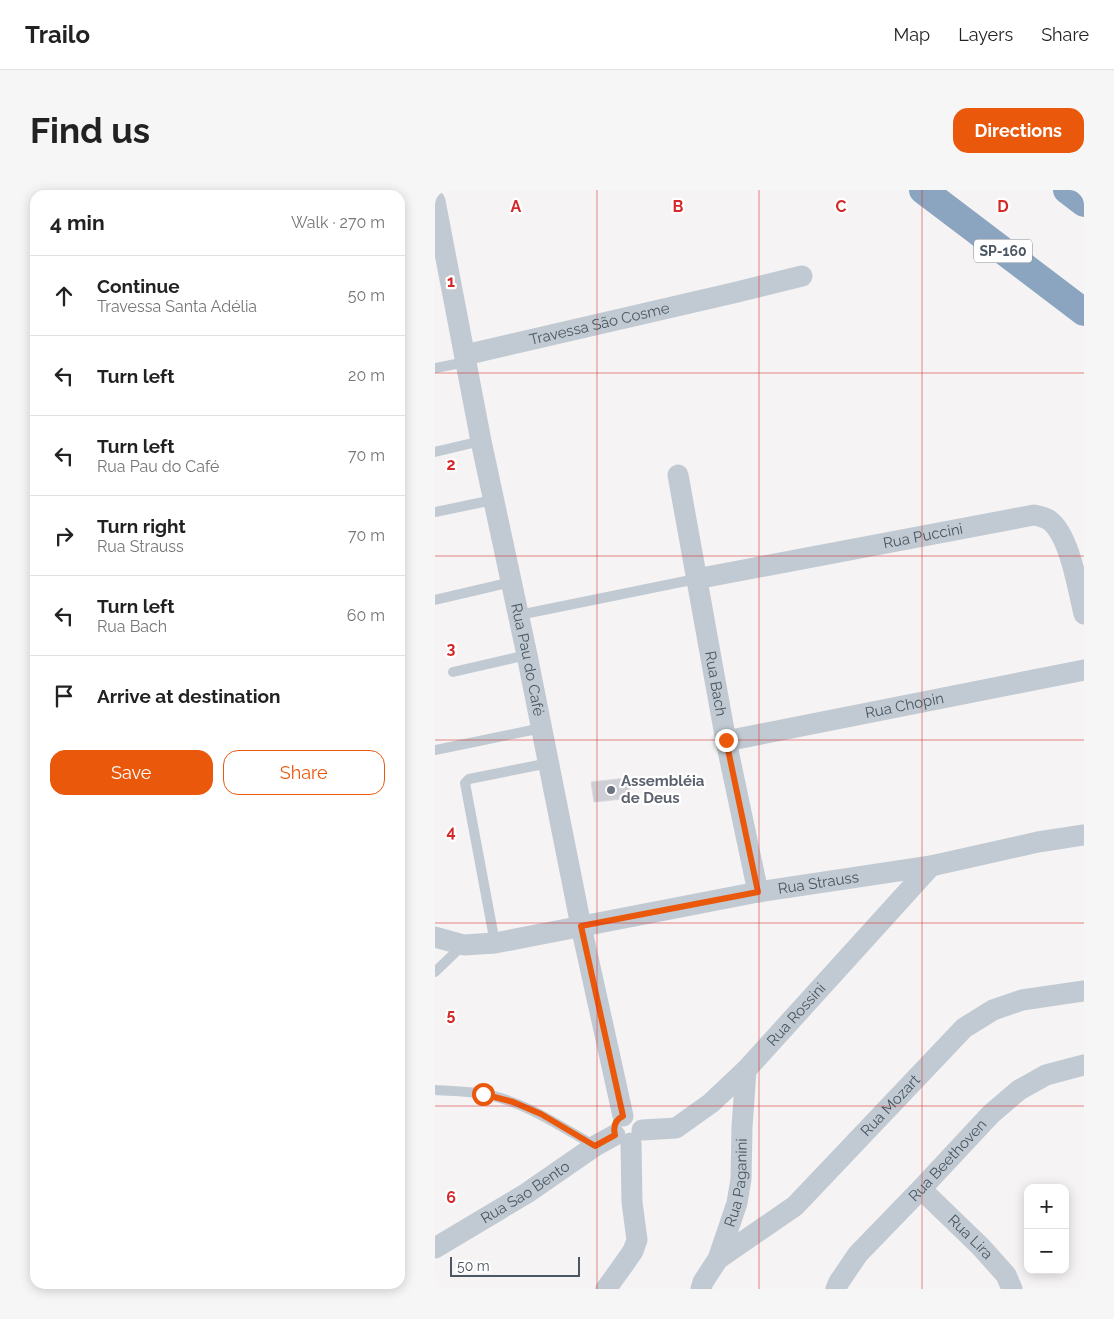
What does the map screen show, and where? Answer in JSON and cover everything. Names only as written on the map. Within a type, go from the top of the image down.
[{"type":"highway","name":"SP-160","points":[[923,190],[1084,312]]},
{"type":"highway","points":[[1067,190],[1084,203]]},
{"type":"street","name":"Rua Pau do Café","points":[[435,201],[481,441],[519,615],[581,926],[628,1131],[632,1202],[637,1240],[625,1264],[606,1289]]},
{"type":"street","name":"Travessa São Cosme","points":[[465,358],[802,276]]},
{"type":"street","name":"Rua Bach","points":[[678,475],[726,740],[758,892]]},
{"type":"street","name":"Rua Puccini","points":[[696,579],[1034,515],[1051,521],[1064,541],[1081,587],[1084,614]]},
{"type":"street","name":"Rua Chopin","points":[[726,740],[1084,670]]},
{"type":"street","name":"Rua Strauss","points":[[435,937],[464,944],[495,943],[758,892],[931,866],[1038,842],[1084,835]]},
{"type":"street","name":"Rua Rossini","points":[[628,1131],[676,1128],[711,1103],[746,1070],[931,866]]},
{"type":"street","name":"Rua Mozart","points":[[718,1260],[795,1206],[964,1028],[993,1010],[1022,1000],[1084,991]]},
{"type":"street","name":"Rua Beethoven","points":[[836,1289],[858,1254],[921,1190],[991,1114],[1019,1090],[1046,1075],[1084,1065]]},
{"type":"street","name":"Rua Paganini","points":[[701,1289],[703,1282],[718,1260],[737,1203],[741,1179],[746,1070]]},
{"type":"street","points":[[711,1103],[742,1127]]},
{"type":"street","name":"Rua Sao Bento","points":[[435,1248],[527,1193],[595,1146],[628,1131]]},
{"type":"street","name":"Rua Lira","points":[[921,1190],[981,1247],[1006,1275],[1012,1289]]},
{"type":"lane","points":[[435,368],[465,358]]},
{"type":"lane","points":[[435,452],[481,441]]},
{"type":"lane","points":[[435,512],[493,500]]},
{"type":"lane","points":[[519,615],[696,579]]},
{"type":"lane","points":[[435,600],[512,582]]},
{"type":"lane","points":[[453,672],[527,655]]},
{"type":"lane","points":[[435,750],[542,728]]},
{"type":"lane","points":[[495,943],[465,783],[469,779],[549,763]]},
{"type":"lane","points":[[435,972],[464,944]]},
{"type":"lane","points":[[435,1090],[483,1094],[513,1102],[541,1114],[595,1146]]},
{"type":"building","name":"Assembléia de Deus","points":[[627,778],[632,798],[594,802],[591,782]]},
{"type":"place","name":"Assembléia de Deus","points":[[611,790]]},
{"type":"route","points":[[483,1094],[513,1102],[541,1114],[595,1146],[615,1135],[616,1122],[623,1116],[581,926],[758,892],[726,740]]}]
